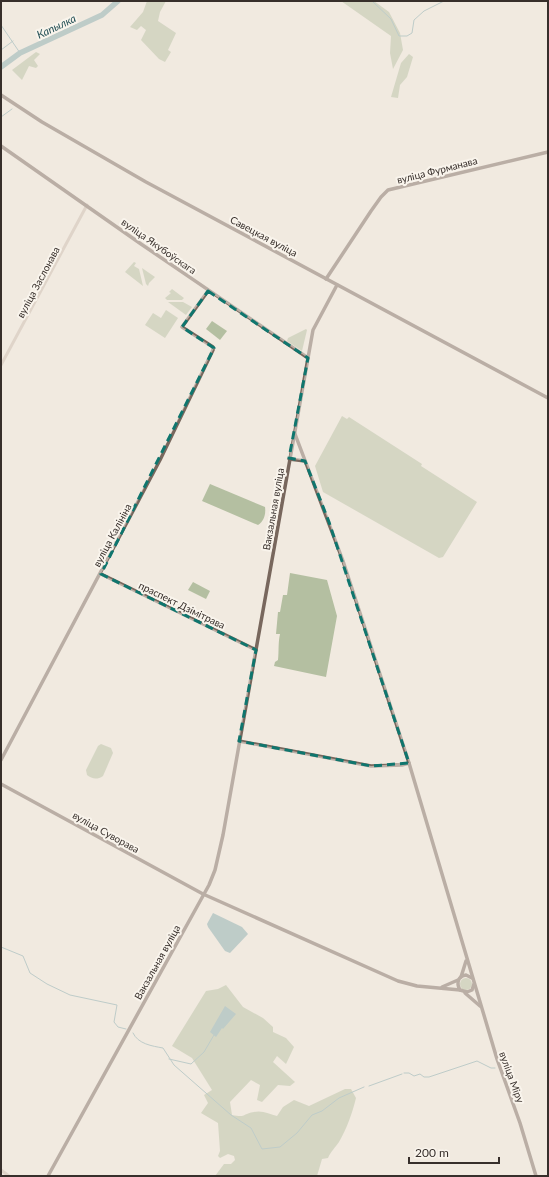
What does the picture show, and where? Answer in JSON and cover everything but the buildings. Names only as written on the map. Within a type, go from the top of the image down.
[{"type":"main road","name":"Савецкая вуліца","points":[[1,95],[42,122],[126,170],[548,398]]},
{"type":"main road","name":"вуліца Якубоўскага","points":[[1,146],[208,291],[308,358]]},
{"type":"main road","name":"вуліца Фурманава","points":[[326,279],[374,206],[388,190],[548,152]]},
{"type":"main road","name":"Вакзальная вуліца","points":[[48,1176],[212,878],[220,853],[289,458],[308,358],[316,322],[337,284]]},
{"type":"main road","name":"вуліца Калініна","points":[[1,760],[175,432],[213,350],[213,347],[182,327],[208,291]]},
{"type":"main road","points":[[294,432],[343,561],[409,763],[473,979],[474,984],[472,990],[464,992]]},
{"type":"main road","points":[[289,458],[305,461]]},
{"type":"main road","name":"праспект Дзімітрава","points":[[101,574],[256,650]]},
{"type":"main road","points":[[240,741],[371,766],[402,765],[409,763]]},
{"type":"main road","name":"вуліца Суворава","points":[[1,784],[203,894],[398,981],[417,986],[460,990]]},
{"type":"main road","points":[[439,987],[458,980],[462,976],[465,970],[466,958]]},
{"type":"main road","points":[[462,976],[469,976],[473,979]]},
{"type":"main road","points":[[458,980],[460,990],[482,1008]]},
{"type":"main road","name":"вуліца Міру","points":[[474,984],[536,1176]]},
{"type":"street","name":"вуліца Заслонава","points":[[1,365],[87,205]]},
{"type":"street","points":[[1,1170],[9,1176]]},
{"type":"highlighted area","points":[[208,291],[308,358],[289,458],[305,461],[329,522],[409,763],[371,766],[239,741],[256,650],[101,574],[214,348],[182,327]]},
{"type":"green space","points":[[147,1],[166,1],[160,12],[158,21],[176,33],[168,50],[171,52],[165,62],[159,59],[141,40],[146,30],[141,26],[137,30],[130,27],[143,12]]},
{"type":"green space","points":[[341,1],[374,1],[389,12],[400,33],[403,50],[393,69],[390,53],[391,36]]},
{"type":"green space","points":[[36,52],[40,54],[34,60],[38,66],[36,68],[29,66],[22,80],[12,70]]},
{"type":"green space","points":[[409,54],[413,57],[407,77],[400,85],[398,98],[391,97],[401,63]]},
{"type":"green space","points":[[134,262],[136,263],[134,266],[139,269],[143,286],[125,272]]},
{"type":"green space","points":[[142,268],[155,277],[148,286],[146,284]]},
{"type":"green space","points":[[172,289],[184,298],[182,300],[167,300],[165,298],[171,293],[169,292]]},
{"type":"green space","points":[[168,302],[183,302],[192,307],[186,315]]},
{"type":"green space","points":[[166,310],[178,318],[165,338],[145,325],[153,313],[161,318]]},
{"type":"green space","points":[[212,321],[227,331],[220,340],[206,329]]},
{"type":"green space","points":[[306,329],[302,351],[287,341],[288,338]]},
{"type":"green space","points":[[342,416],[347,419],[349,417],[422,464],[421,466],[477,502],[443,557],[439,558],[323,492],[315,466]]},
{"type":"green space","points":[[210,484],[265,507],[265,515],[262,521],[258,525],[202,501]]},
{"type":"green space","points":[[290,573],[327,580],[337,616],[326,677],[274,666],[275,662],[278,660],[280,634],[276,634],[278,612],[280,612],[283,595],[287,595]]},
{"type":"green space","points":[[193,582],[210,591],[206,599],[188,590]]},
{"type":"green space","points":[[101,744],[111,748],[113,753],[103,776],[93,778],[87,775],[86,770],[98,746]]},
{"type":"green space","points":[[468,978],[471,979],[471,989],[464,990],[461,989],[460,982],[461,979]]},
{"type":"green space","points":[[226,985],[243,1007],[263,1018],[273,1027],[273,1032],[286,1038],[294,1047],[286,1064],[277,1056],[273,1062],[295,1082],[290,1086],[278,1085],[262,1102],[257,1100],[260,1085],[251,1080],[230,1102],[232,1115],[242,1116],[250,1113],[266,1112],[277,1116],[283,1107],[294,1100],[309,1106],[345,1089],[351,1089],[356,1098],[353,1110],[342,1137],[328,1158],[322,1159],[317,1176],[215,1176],[224,1164],[231,1164],[235,1160],[234,1156],[228,1154],[220,1158],[218,1156],[220,1151],[218,1123],[201,1113],[208,1103],[204,1095],[212,1090],[192,1058],[172,1046],[206,991],[218,989]]},
{"type":"water","points":[[213,913],[242,927],[248,934],[230,953],[225,951],[208,927],[207,924]]},
{"type":"water","points":[[225,1006],[236,1014],[223,1029],[222,1028],[216,1037],[210,1032]]},
{"type":"waterway","name":"Капылка","points":[[1,67],[20,53],[102,15],[118,1]]},
{"type":"waterway","points":[[372,1],[391,19],[399,36],[407,36],[412,33],[414,20],[424,11],[444,1]]},
{"type":"waterway","points":[[1,25],[20,53]]},
{"type":"waterway","points":[[1,50],[13,41]]},
{"type":"waterway","points":[[1,117],[12,109]]},
{"type":"waterway","points":[[1,947],[23,956],[30,973],[47,984],[70,995],[117,1005],[114,1022],[118,1027],[126,1029]]},
{"type":"waterway","points":[[133,1033],[138,1040],[163,1048],[174,1065],[231,1115],[251,1128],[262,1149],[280,1147],[297,1133],[312,1115],[322,1111],[339,1098],[364,1087]]},
{"type":"waterway","points":[[169,1059],[191,1064],[204,1052],[214,1035]]},
{"type":"waterway","points":[[404,1073],[409,1073],[414,1076],[420,1074],[424,1077],[429,1077],[477,1061],[491,1068],[495,1068]]},
{"type":"waterway","points":[[369,1086],[402,1074]]}]
